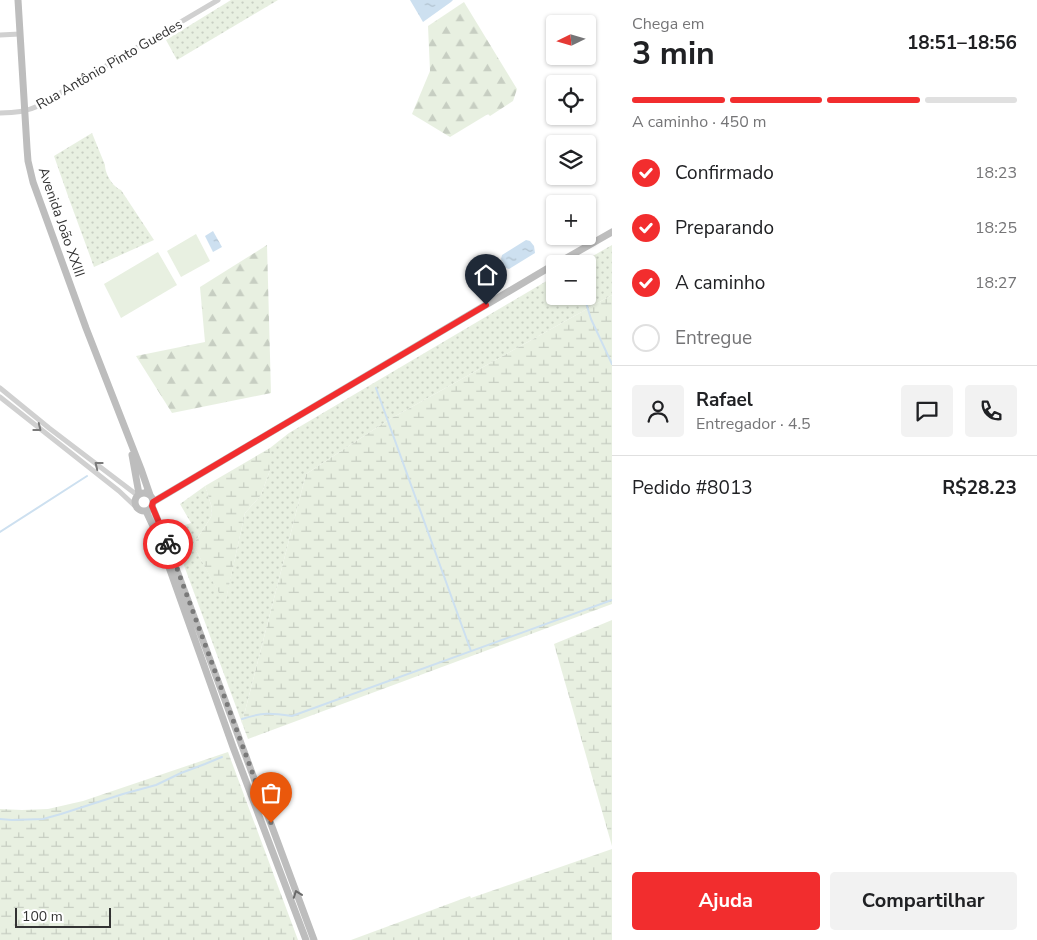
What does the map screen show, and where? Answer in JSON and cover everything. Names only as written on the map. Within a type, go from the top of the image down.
[{"type":"main road","name":"Avenida João XXIII","points":[[18,0],[28,162],[33,182],[130,442],[150,503],[159,539],[232,747],[306,940]]},
{"type":"main road","points":[[572,255],[612,232]]},
{"type":"main road","points":[[150,503],[146,493],[138,495],[134,501],[137,508],[142,511],[150,503],[546,270]]},
{"type":"main road","name":"Avenida João XXIII","points":[[130,442],[138,495]]},
{"type":"main road","name":"Avenida João XXIII","points":[[150,503],[160,525],[314,940]]},
{"type":"street","name":"Rua Antônio Pinto Guedes","points":[[25,111],[38,106],[218,0]]},
{"type":"street","points":[[0,36],[20,34]]},
{"type":"street","points":[[0,113],[25,111]]},
{"type":"street","points":[[0,388],[49,428],[138,495]]},
{"type":"street","points":[[0,398],[137,508]]},
{"type":"green space","points":[[231,0],[278,0],[177,60],[166,40]]},
{"type":"green space","points":[[464,2],[517,89],[513,101],[490,116],[488,114],[450,137],[412,114],[430,71],[428,26]]},
{"type":"green space","points":[[92,133],[110,180],[121,190],[154,240],[94,267],[54,156]]},
{"type":"green space","points":[[196,234],[210,261],[181,277],[167,251]]},
{"type":"green space","points":[[267,245],[271,393],[172,413],[136,356],[205,342],[200,287]]},
{"type":"green space","points":[[612,245],[612,295],[596,304],[596,255]]},
{"type":"green space","points":[[158,252],[177,285],[121,318],[104,284]]},
{"type":"green space","points":[[546,281],[546,305],[594,305],[390,419],[306,474],[242,723],[171,530],[191,523],[180,504],[205,486],[212,508],[211,517],[193,545],[225,603],[245,513],[261,495],[270,470],[270,448],[289,433]]},
{"type":"green space","points":[[612,295],[612,604],[248,739],[242,723],[306,474],[390,419]]},
{"type":"green space","points":[[270,448],[270,470],[261,495],[245,513],[225,604],[193,545],[211,517],[212,508],[205,486]]},
{"type":"green space","points":[[612,620],[612,846],[554,644]]},
{"type":"green space","points":[[228,752],[298,940],[0,940],[0,809],[48,809],[83,801]]},
{"type":"green space","points":[[612,849],[612,940],[351,940],[470,896],[471,898]]},
{"type":"water","points":[[410,0],[453,0],[423,22]]},
{"type":"water","points":[[213,231],[222,247],[213,252],[205,236]]},
{"type":"water","points":[[526,240],[530,241],[534,246],[535,253],[509,269],[506,268],[501,259],[502,255]]},
{"type":"waterway","points":[[587,305],[591,319],[612,364]]},
{"type":"waterway","points":[[376,388],[471,651]]},
{"type":"waterway","points":[[0,532],[87,476]]},
{"type":"waterway","points":[[242,719],[267,714],[292,716],[612,600]]},
{"type":"waterway","points":[[0,819],[43,819],[61,814],[156,785],[222,757]]},
{"type":"way so far","points":[[168,544],[271,823]]},
{"type":"route","points":[[168,544],[152,506],[153,502],[486,305]]}]
